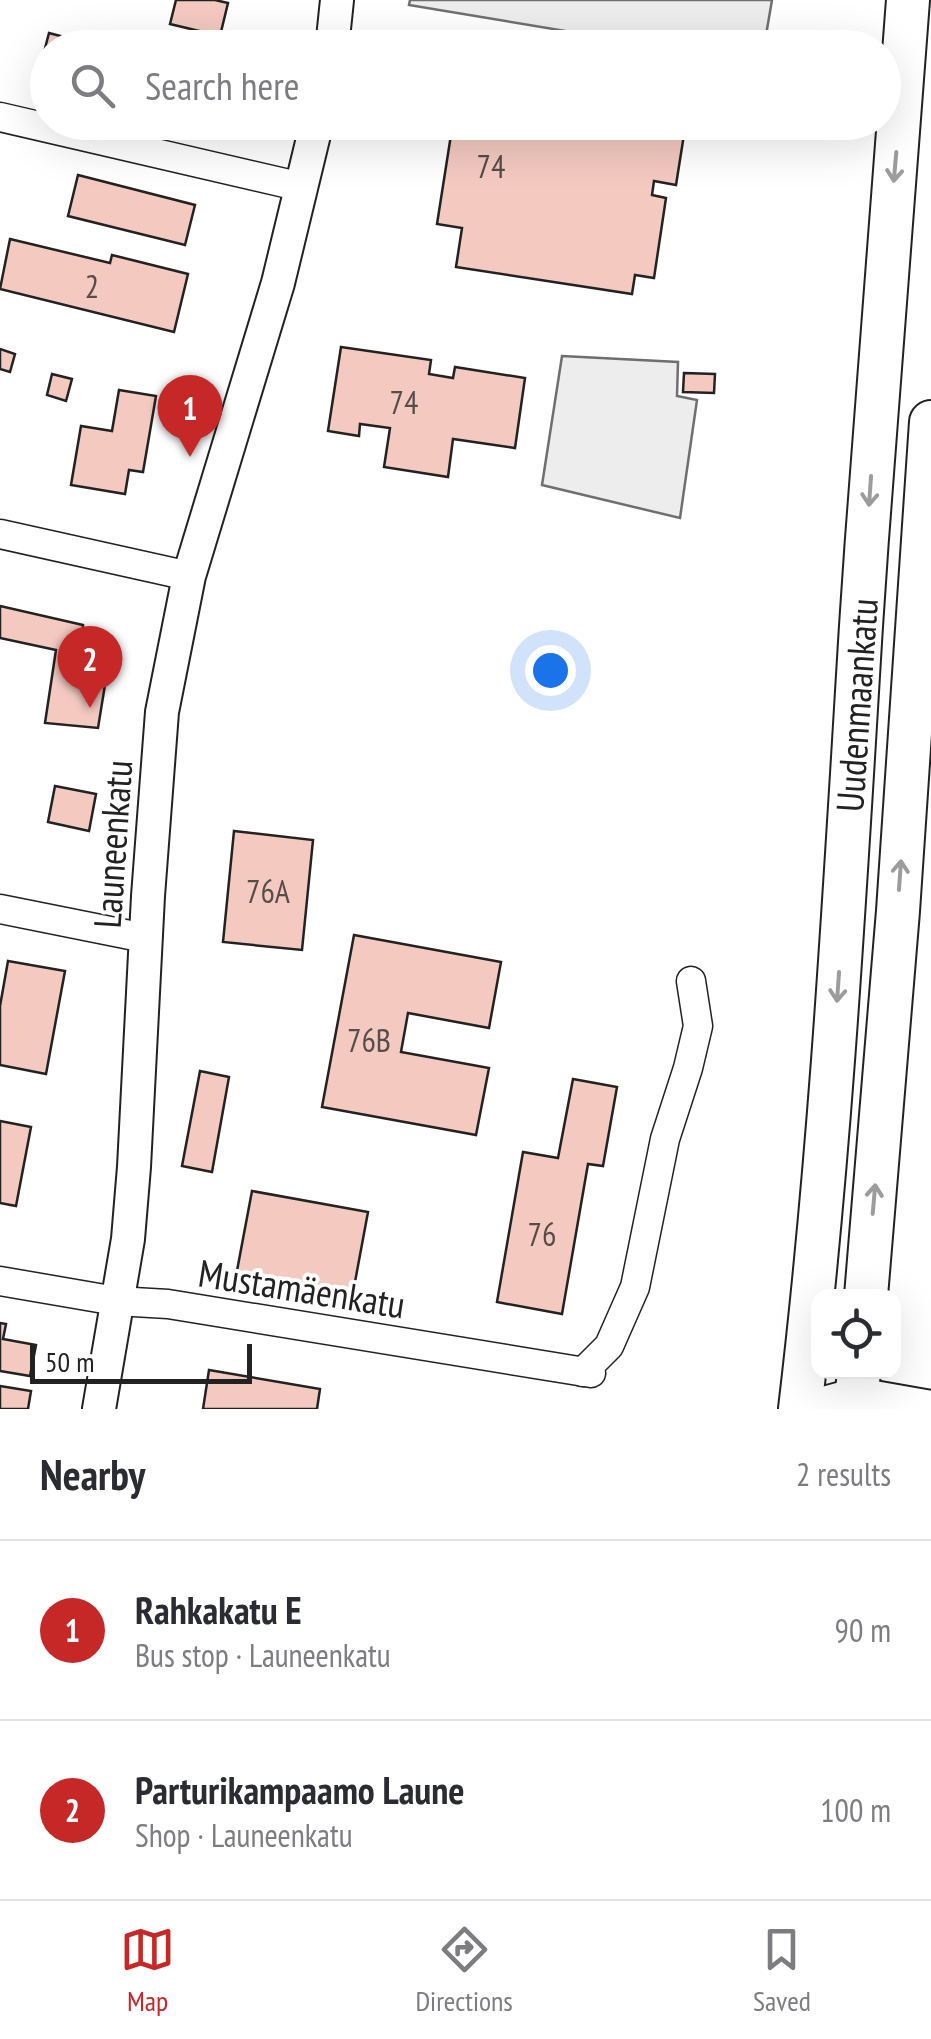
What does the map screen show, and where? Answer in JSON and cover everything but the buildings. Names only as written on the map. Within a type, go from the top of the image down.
[{"type":"main road","name":"Uudenmaankatu","points":[[901,91],[908,0]]},
{"type":"main road","name":"Uudenmaankatu","points":[[801,1409],[837,1005],[897,140]]},
{"type":"main road","name":"Uudenmaankatu","points":[[867,1289],[931,422]]},
{"type":"street","points":[[334,30],[337,0]]},
{"type":"street","points":[[0,116],[30,123]]},
{"type":"street","points":[[102,140],[302,187]]},
{"type":"street","name":"Launeenkatu","points":[[99,1409],[128,1239],[162,712],[189,576],[278,282],[313,140]]},
{"type":"street","points":[[0,534],[189,576]]},
{"type":"street","points":[[0,909],[145,938]]},
{"type":"street","name":"Mustamäenkatu","points":[[0,1281],[116,1301],[168,1304],[586,1373],[609,1346],[635,1287],[665,1139],[698,1026],[692,980]]},
{"type":"street","points":[[801,1409],[857,1391],[916,1404]]},
{"type":"shaded area","points":[[410,0],[772,0],[767,30],[560,30],[409,5]]},
{"type":"shaded area","points":[[562,356],[678,362],[677,396],[697,400],[680,518],[542,485]]},
{"type":"place","name":"Rahkakatu E","points":[[190,457]]},
{"type":"place","name":"Parturikampaamo Laune","points":[[90,708]]}]
